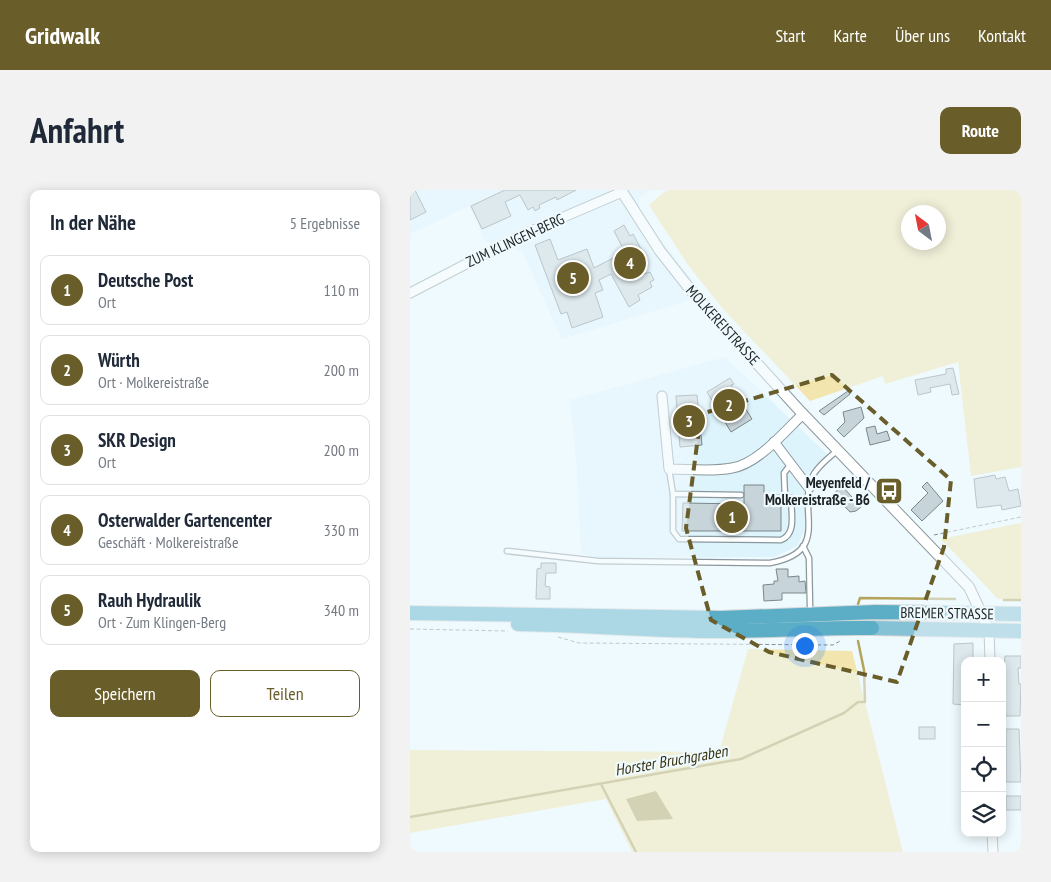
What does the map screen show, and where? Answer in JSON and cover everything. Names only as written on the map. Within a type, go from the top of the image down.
[{"type":"highway","name":"BREMER STRASSE","points":[[410,613],[722,618],[876,612],[952,613]]},
{"type":"highway","points":[[410,622],[721,631],[817,627],[872,628]]},
{"type":"main road","name":"BREMER STRASSE","points":[[952,613],[1021,614]]},
{"type":"main road","name":"BREMER STRASSE","points":[[872,628],[1021,631]]},
{"type":"street","name":"ZUM KLINGEN-BERG","points":[[410,293],[524,234],[623,191]]},
{"type":"street","name":"MOLKEREISTRASSE","points":[[623,191],[660,251],[687,286],[803,414],[839,449],[970,587],[989,630]]},
{"type":"street","points":[[662,396],[669,470],[731,468],[751,460],[774,442],[803,414]]},
{"type":"street","points":[[774,442],[809,488]]},
{"type":"street","points":[[989,630],[990,657]]},
{"type":"street","points":[[992,837],[993,852]]},
{"type":"lane","points":[[507,551],[598,561],[770,563],[785,560],[795,555],[803,546],[809,533],[809,488],[812,478],[839,449]]},
{"type":"lane","points":[[785,498],[784,473],[791,464]]},
{"type":"lane","points":[[669,470],[673,494],[673,531],[679,539],[781,540],[787,538],[792,532],[791,498],[769,498]]},
{"type":"lane","points":[[673,494],[741,495]]},
{"type":"lane","points":[[803,546],[809,558],[810,606]]},
{"type":"path","points":[[926,541],[943,531],[1021,517]]},
{"type":"highlighted area","points":[[832,375],[951,480],[944,547],[897,682],[769,652],[711,620],[686,528],[701,414]]},
{"type":"shaded area","points":[[410,190],[651,190],[639,198],[640,212],[704,296],[562,339],[522,251],[485,241],[469,206],[410,234]]},
{"type":"shaded area","points":[[670,190],[1021,190],[1021,467],[971,476],[958,362],[885,384],[883,376],[810,401],[722,308],[688,265],[649,205],[664,192]]},
{"type":"shaded area","points":[[725,357],[827,454],[806,476],[805,529],[797,546],[775,557],[597,558],[581,553],[577,470],[570,400]]},
{"type":"shaded area","points":[[1021,523],[1021,599],[998,599],[941,539]]},
{"type":"shaded area","points":[[748,649],[852,651],[903,852],[632,852],[606,799],[410,833],[410,750],[719,752]]},
{"type":"shaded area","points":[[656,791],[673,819],[637,821],[626,799]]},
{"type":"building","points":[[410,190],[415,190],[426,212],[410,220]]},
{"type":"building","points":[[505,190],[576,190],[557,200],[556,197],[539,205],[540,208],[535,211],[533,207],[528,210],[520,195],[505,202],[511,216],[482,229],[471,206]]},
{"type":"building","points":[[624,225],[630,236],[633,234],[641,249],[627,256],[614,231]]},
{"type":"building","points":[[550,239],[558,260],[587,249],[594,268],[619,255],[631,278],[650,272],[654,280],[650,282],[652,287],[638,295],[640,300],[629,307],[611,274],[599,280],[603,290],[595,293],[603,317],[572,328],[567,312],[561,314],[535,245]]},
{"type":"building","points":[[953,368],[959,394],[952,395],[950,384],[930,388],[931,392],[918,395],[915,380],[946,374],[946,369]]},
{"type":"building","points":[[730,378],[734,384],[731,385],[752,419],[731,432],[707,392]]},
{"type":"building","points":[[848,391],[850,394],[824,415],[819,411]]},
{"type":"building","points":[[697,395],[702,445],[680,447],[676,396]]},
{"type":"building","points":[[861,407],[864,418],[844,437],[837,430],[845,422],[843,412]]},
{"type":"building","points":[[875,426],[877,434],[887,431],[890,440],[870,445],[866,428]]},
{"type":"building","points":[[995,475],[996,479],[1005,477],[1009,491],[1018,489],[1021,506],[1002,510],[1001,505],[977,508],[974,479]]},
{"type":"building","points":[[927,482],[943,501],[922,521],[911,510],[928,493],[922,487]]},
{"type":"building","points":[[744,485],[764,485],[764,504],[781,504],[781,531],[682,531],[683,503],[744,504]]},
{"type":"building","points":[[842,486],[861,507],[856,511],[850,512],[833,494]]},
{"type":"building","points":[[541,563],[556,563],[556,573],[546,573],[545,586],[550,587],[550,599],[536,599],[537,569],[541,568]]},
{"type":"building","points":[[776,569],[788,569],[788,577],[799,576],[799,582],[805,581],[806,593],[782,593],[782,600],[764,601],[763,585],[774,584],[774,581],[778,581]]},
{"type":"building","points":[[973,643],[973,657],[961,657],[961,705],[953,704],[954,644]]},
{"type":"building","points":[[1021,656],[1021,668],[1018,668],[1019,684],[1021,684],[1020,716],[1006,716],[1005,657]]},
{"type":"building","points":[[919,727],[935,727],[935,739],[919,739]]},
{"type":"building","points":[[1006,729],[1019,729],[1021,782],[1006,782]]},
{"type":"building","points":[[1006,796],[1021,796],[1021,810],[1006,810]]},
{"type":"waterway","name":"Horster Bruchgraben","points":[[858,604],[860,598],[955,599]]},
{"type":"waterway","name":"Horster Bruchgraben","points":[[1004,600],[1021,600]]},
{"type":"waterway","name":"Horster Bruchgraben","points":[[410,817],[741,759],[844,713],[858,702],[865,702],[864,670],[858,641]]},
{"type":"waterway","points":[[601,784],[636,852]]},
{"type":"place","name":"Osterwalder Gartencenter","points":[[630,263]]},
{"type":"place","name":"Rauh Hydraulik","points":[[573,278]]},
{"type":"place","name":"Würth","points":[[729,405]]},
{"type":"place","name":"SKR Design","points":[[689,421]]},
{"type":"place","name":"Meyenfeld / Molkereistraße - B6","points":[[889,491]]},
{"type":"place","name":"Deutsche Post","points":[[732,517]]}]
